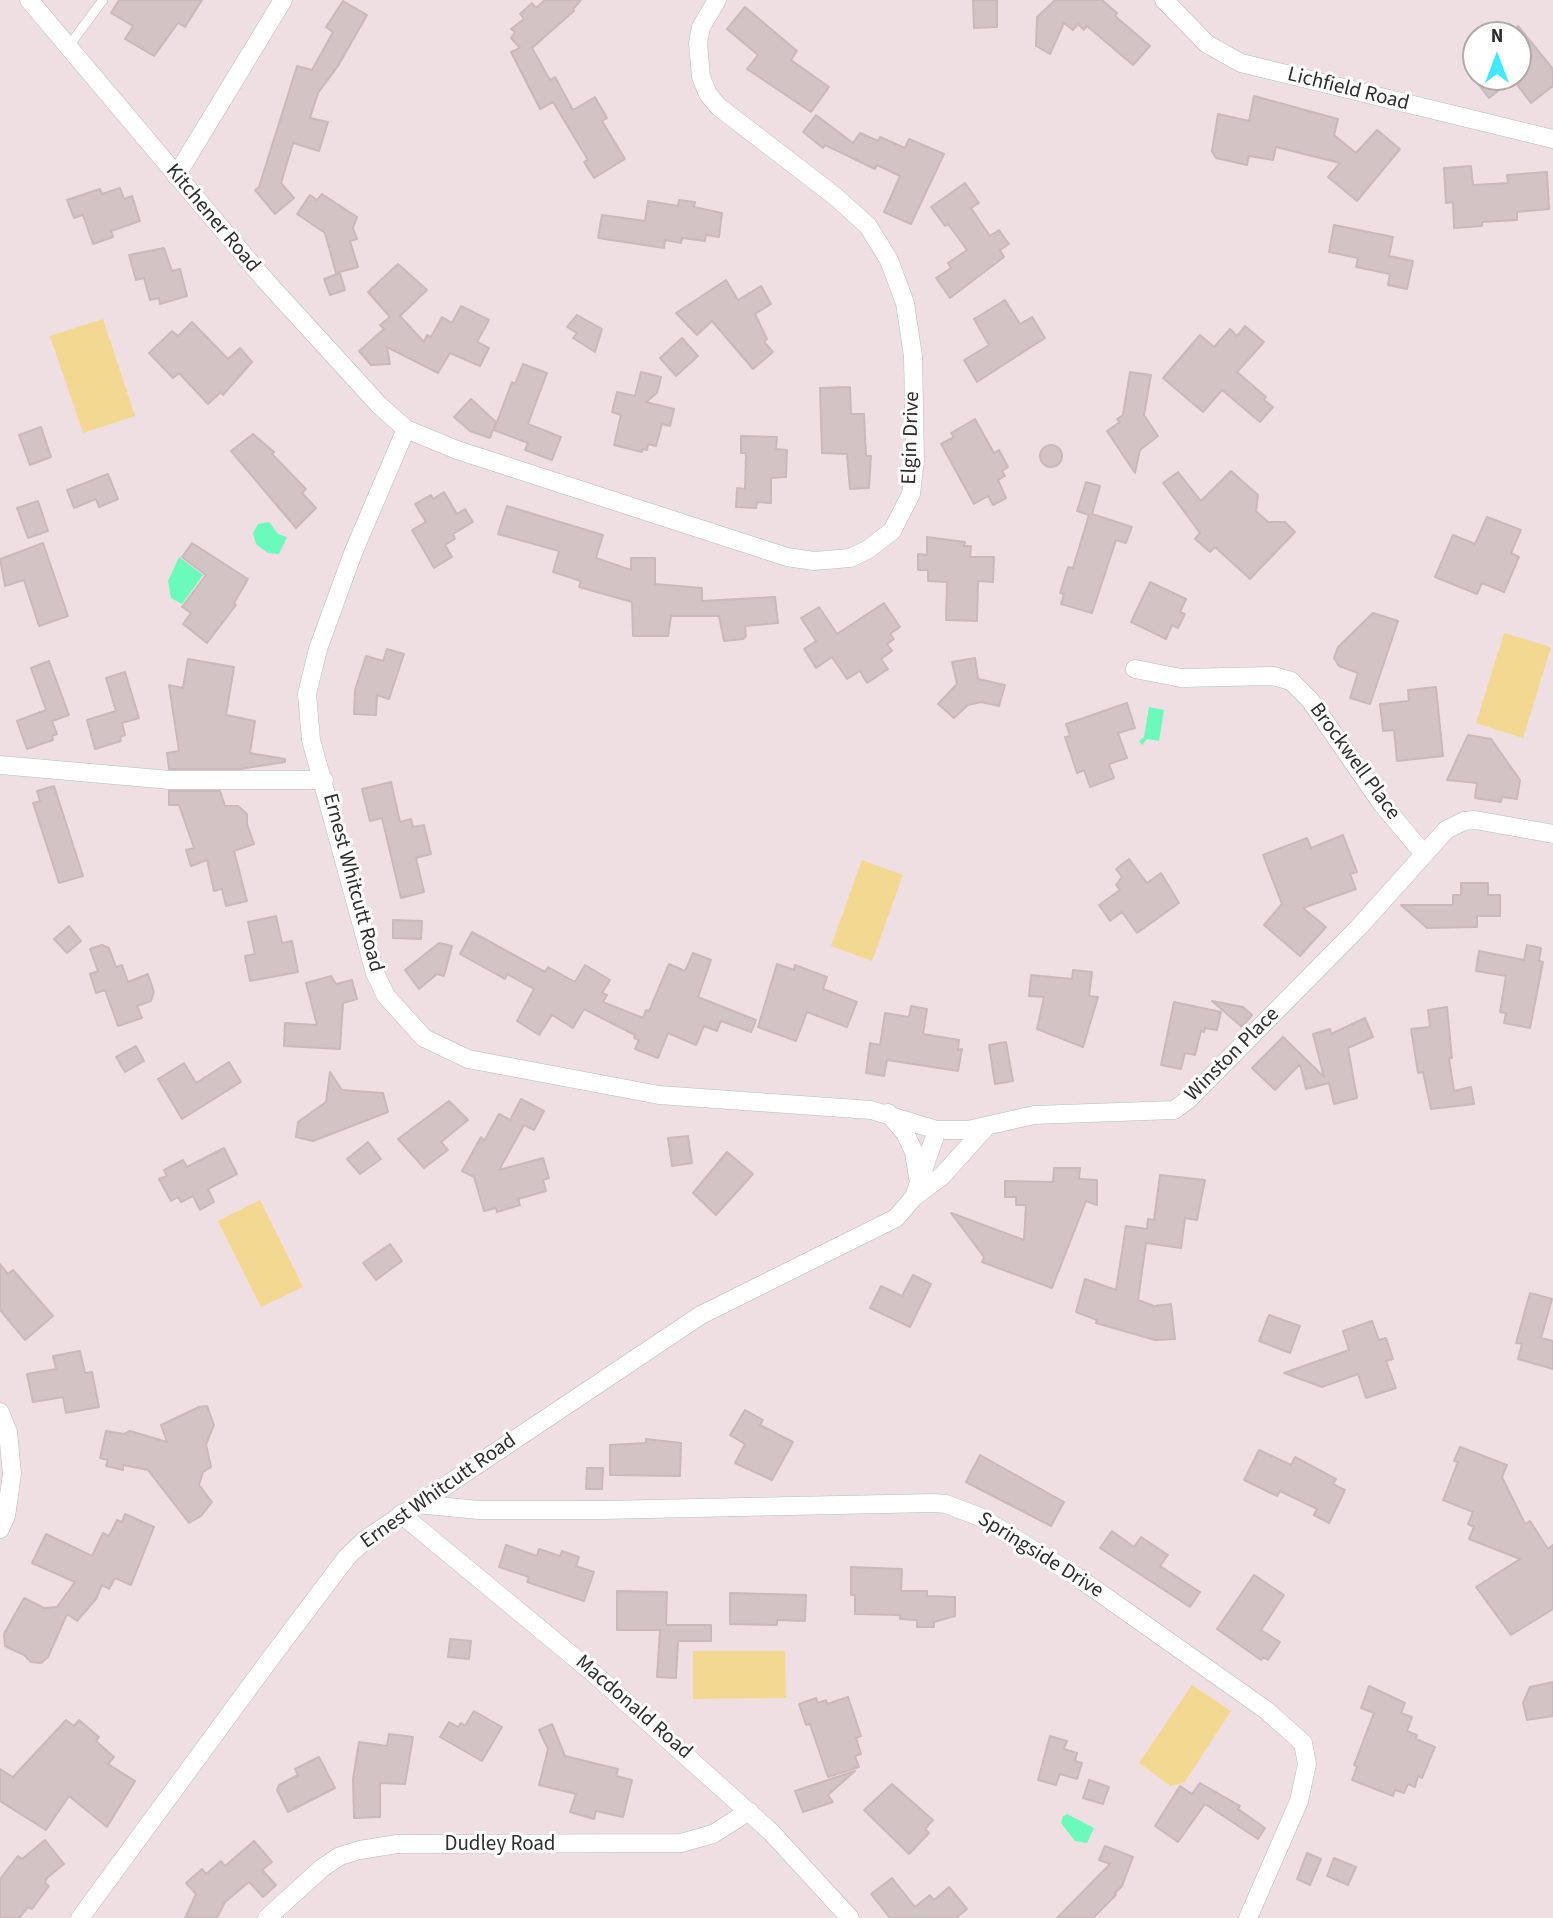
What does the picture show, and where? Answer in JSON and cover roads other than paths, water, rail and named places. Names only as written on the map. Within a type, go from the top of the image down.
[{"type":"street","name":"Kitchener Road","points":[[29,0],[265,280],[379,405],[406,429]]},
{"type":"street","points":[[176,176],[283,0]]},
{"type":"street","name":"Elgin Drive","points":[[406,429],[457,450],[787,556],[814,561],[850,558],[880,541],[899,521],[911,494],[915,459],[912,346],[898,282],[889,260],[868,226],[836,197],[719,107],[708,94],[701,77],[698,43],[701,27],[717,0]]},
{"type":"street","name":"Lichfield Road","points":[[1164,0],[1207,44],[1241,62],[1553,139]]},
{"type":"street","name":"Ernest Whitcutt Road","points":[[80,1918],[347,1557],[366,1539],[701,1315],[878,1229],[904,1211],[916,1191],[937,1130],[888,1113],[659,1095],[601,1087],[468,1059],[424,1038],[386,996],[374,973],[307,715],[312,670],[353,553],[406,429]]},
{"type":"street","name":"Brockwell Place","points":[[1135,669],[1181,678],[1273,676],[1291,681],[1310,700],[1369,786],[1424,855]]},
{"type":"street","points":[[0,765],[170,780],[324,780]]},
{"type":"street","points":[[1424,855],[1446,830],[1464,821],[1553,834]]},
{"type":"street","name":"Winston Place","points":[[937,1130],[986,1127],[1034,1115],[1160,1111],[1183,1105],[1359,927],[1424,855]]},
{"type":"street","points":[[888,1113],[905,1133],[914,1152],[916,1191]]},
{"type":"street","name":"Ernest Whitcutt Road","points":[[916,1191],[942,1176],[986,1127]]},
{"type":"street","points":[[0,1412],[8,1432],[12,1474],[8,1506],[0,1529]]},
{"type":"street","name":"Springside Drive","points":[[417,1504],[479,1510],[601,1510],[934,1503],[946,1504],[980,1517],[1076,1576],[1266,1710],[1303,1743],[1307,1752],[1306,1779],[1248,1918]]},
{"type":"street","name":"Macdonald Road","points":[[401,1514],[592,1672],[749,1811],[798,1857],[850,1918]]},
{"type":"street","name":"Dudley Road","points":[[267,1918],[322,1868],[340,1856],[360,1850],[397,1844],[681,1843],[713,1835],[749,1811]]},
{"type":"lane","points":[[68,47],[103,0]]}]
